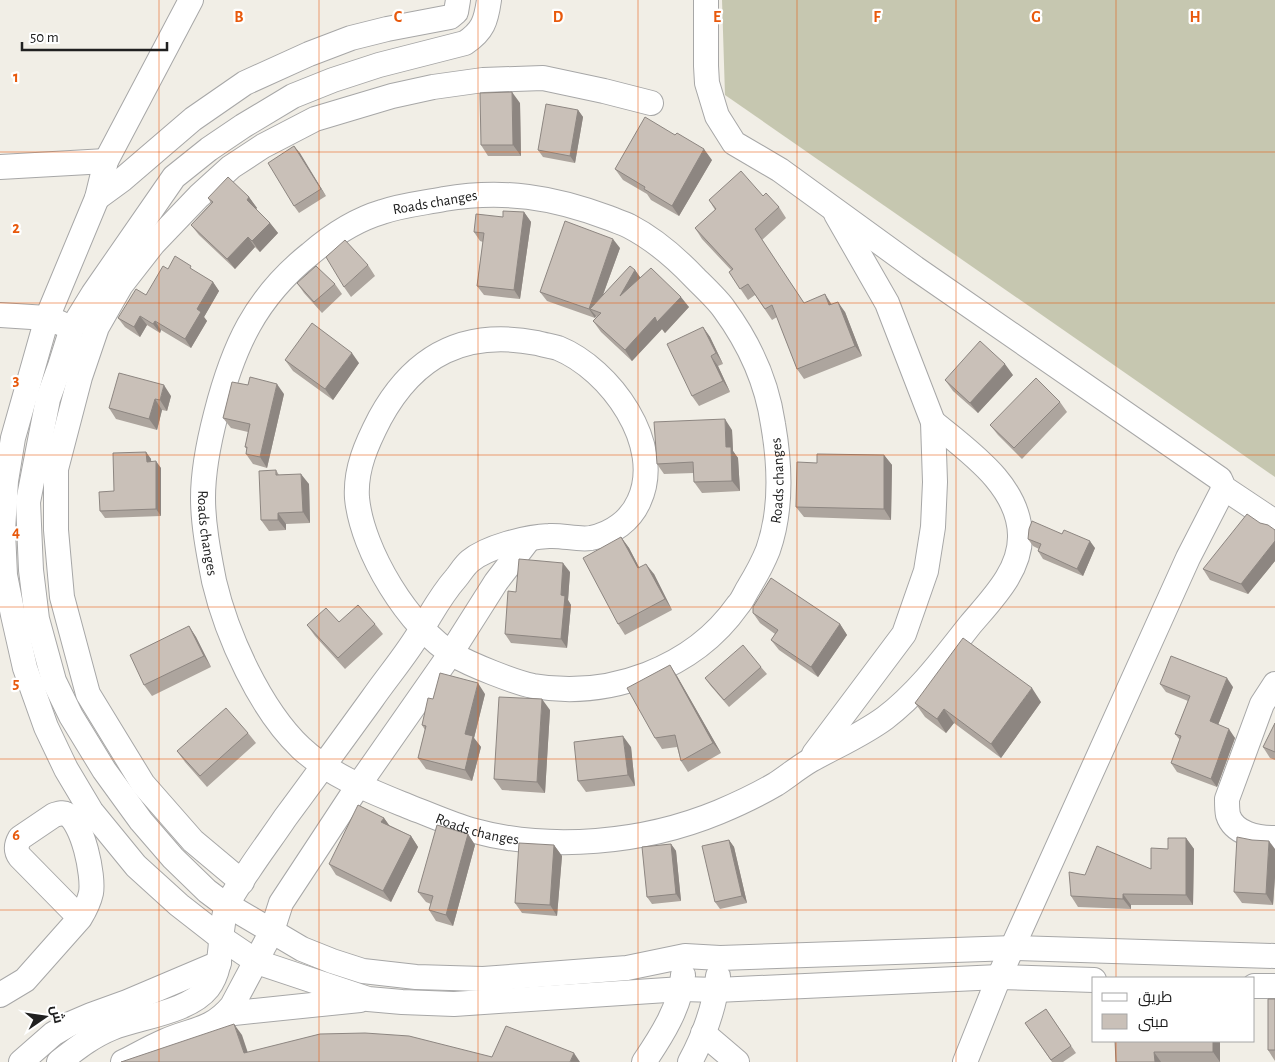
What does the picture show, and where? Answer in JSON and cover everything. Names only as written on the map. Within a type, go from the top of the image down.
[{"type":"street","points":[[191,0],[106,161],[97,198],[46,318],[13,438],[6,481],[3,531],[5,575],[25,668],[46,727],[66,769],[91,811],[136,866],[220,937],[257,962],[368,999]]},
{"type":"street","points":[[97,198],[123,179],[193,119],[245,83],[309,54],[351,38],[450,17],[456,12],[458,0]]},
{"type":"street","points":[[489,0],[487,19],[476,35],[465,43],[370,68],[293,96],[208,149],[174,177],[72,328],[48,399],[28,502],[31,570],[38,619],[54,681],[71,716],[104,770],[141,821],[173,858],[207,891],[227,905],[302,949],[332,961],[363,970],[416,977],[483,979],[627,968],[685,956],[720,958],[1014,948],[1275,956]]},
{"type":"street","points":[[706,0],[707,83],[717,116],[734,143],[780,170],[915,268],[1220,479],[1224,488],[1275,522]]},
{"type":"street","points":[[242,882],[193,841],[143,784],[88,694],[62,597],[56,530],[56,469],[80,377],[97,327],[122,284],[153,244],[199,196],[231,167],[263,146],[315,119],[392,96],[433,87],[483,80],[543,78],[651,103]]},
{"type":"street","points":[[0,167],[106,161]]},
{"type":"street","name":"Roads changes","points":[[219,963],[220,937],[227,905],[234,891],[242,882],[253,862],[324,765],[422,629],[437,601],[472,558],[503,545],[529,539],[552,536],[593,538],[616,528],[633,515],[642,495],[647,472],[640,440],[626,408],[610,387],[589,367],[555,347],[505,338],[468,341],[430,359],[397,389],[363,453],[356,491],[366,535],[380,570],[422,629],[451,654],[526,685],[566,688],[616,685],[648,674],[675,661],[701,645],[738,607],[767,555],[777,509],[777,446],[770,402],[755,360],[722,305],[674,256],[630,226],[573,205],[516,194],[474,194],[378,212],[334,234],[288,272],[256,311],[236,346],[221,393],[208,447],[203,501],[212,570],[224,620],[264,701],[297,744],[324,765],[358,786],[465,829],[514,840],[567,844],[654,833],[719,812],[777,783],[808,762],[870,729],[893,712],[915,692],[994,595],[1015,565],[1020,547],[1021,532],[1016,512],[1006,491],[990,471],[933,422]]},
{"type":"street","points":[[808,762],[904,634],[926,571],[933,528],[935,482],[933,422],[887,303],[831,206]]},
{"type":"street","points":[[0,315],[46,318],[72,328]]},
{"type":"street","points":[[965,1062],[1000,977],[1188,558],[1224,488]]},
{"type":"street","points":[[123,1062],[166,1040],[206,1028],[225,1014],[232,1006],[272,931],[281,903],[358,786],[451,654],[496,582],[529,539]]},
{"type":"street","points":[[1275,684],[1262,704],[1227,799],[1228,815],[1235,827],[1264,838],[1275,838]]},
{"type":"street","points":[[46,727],[71,716]]},
{"type":"street","points":[[0,995],[25,980],[80,918]]},
{"type":"street","points":[[644,1062],[665,1027],[682,989],[685,956]]},
{"type":"street","points":[[693,1061],[717,990],[720,958]]},
{"type":"street","points":[[21,1062],[53,1034],[70,1024],[219,963]]},
{"type":"street","points":[[64,1060],[83,1043],[106,1030],[193,1000],[207,990],[219,963]]},
{"type":"street","points":[[225,1014],[368,999],[454,1004],[682,989],[717,990],[1000,977],[1092,980]]},
{"type":"street","points":[[1255,986],[1275,986]]},
{"type":"street","points":[[64,1060],[70,1024]]},
{"type":"street","points":[[665,1027],[693,1061]]},
{"type":"street","points":[[703,1033],[737,1062]]},
{"type":"shaded area","points":[[722,0],[1275,0],[1275,477],[725,95]]},
{"type":"building","points":[[512,92],[513,145],[481,145],[480,93]]},
{"type":"building","points":[[546,104],[578,110],[570,156],[538,150]]},
{"type":"building","points":[[645,117],[675,135],[677,133],[704,149],[672,206],[615,169]]},
{"type":"building","points":[[294,146],[321,189],[294,206],[268,163]]},
{"type":"building","points":[[741,171],[763,196],[766,193],[779,207],[755,229],[804,303],[825,294],[829,305],[838,302],[855,346],[797,369],[772,305],[765,309],[748,284],[740,289],[729,272],[733,269],[695,228],[716,209],[709,200]]},
{"type":"building","points":[[228,177],[249,197],[247,200],[270,223],[252,241],[248,237],[227,259],[191,225],[213,202],[208,198]]},
{"type":"building","points":[[503,211],[524,212],[514,290],[477,286],[484,233],[474,232],[476,214],[503,217]]},
{"type":"building","points":[[565,221],[613,239],[589,309],[540,292]]},
{"type":"building","points":[[345,240],[368,265],[344,287],[326,257]]},
{"type":"building","points":[[175,256],[213,282],[197,309],[201,312],[185,339],[155,321],[153,324],[140,316],[134,327],[118,318],[136,289],[146,295],[163,266],[168,269]]},
{"type":"building","points":[[316,266],[335,284],[314,302],[297,283]]},
{"type":"building","points":[[630,266],[635,270],[620,296],[651,268],[681,297],[657,322],[655,317],[625,350],[593,321],[601,313],[590,309]]},
{"type":"building","points":[[312,323],[352,353],[325,389],[285,360]]},
{"type":"building","points":[[703,327],[716,353],[711,356],[723,381],[692,396],[667,344]]},
{"type":"building","points":[[980,341],[1005,364],[970,403],[945,380]]},
{"type":"building","points":[[119,373],[164,385],[160,400],[155,399],[149,419],[109,408]]},
{"type":"building","points":[[250,377],[277,384],[260,457],[246,454],[247,447],[245,447],[250,424],[223,418],[232,382],[248,385]]},
{"type":"building","points":[[1036,378],[1060,402],[1014,448],[990,425]]},
{"type":"building","points":[[725,419],[726,447],[731,447],[732,481],[694,482],[693,462],[657,464],[654,422]]},
{"type":"building","points":[[146,452],[147,462],[156,461],[156,509],[100,511],[99,492],[114,491],[113,453]]},
{"type":"building","points":[[817,454],[884,455],[884,509],[796,507],[797,462],[817,463]]},
{"type":"building","points":[[276,470],[276,475],[301,474],[303,512],[278,513],[278,520],[261,520],[259,471]]},
{"type":"building","points":[[1247,514],[1275,530],[1275,541],[1241,584],[1203,569]]},
{"type":"building","points":[[1032,521],[1062,534],[1064,530],[1090,541],[1077,569],[1038,551],[1041,544],[1028,539]]},
{"type":"building","points":[[621,537],[638,568],[646,564],[665,599],[618,624],[583,558]]},
{"type":"building","points":[[519,559],[563,563],[561,595],[565,596],[561,639],[505,634],[508,591],[516,592]]},
{"type":"building","points":[[771,578],[840,624],[811,667],[771,640],[778,630],[753,613],[753,607]]},
{"type":"building","points":[[358,605],[375,624],[338,658],[307,625],[326,608],[339,622]]},
{"type":"building","points":[[189,626],[204,656],[144,685],[130,655]]},
{"type":"building","points":[[963,638],[1032,688],[991,744],[944,709],[937,719],[915,703]]},
{"type":"building","points":[[743,645],[761,667],[724,700],[705,678]]},
{"type":"building","points":[[1171,656],[1227,678],[1210,721],[1229,729],[1211,779],[1171,763],[1181,736],[1175,734],[1190,696],[1160,684]]},
{"type":"building","points":[[670,665],[713,743],[681,761],[675,735],[655,738],[627,688]]},
{"type":"building","points":[[440,673],[478,683],[465,734],[473,736],[465,770],[418,758],[426,726],[422,725],[428,698],[433,699]]},
{"type":"building","points":[[499,697],[542,699],[537,782],[494,779]]},
{"type":"building","points":[[226,708],[248,733],[200,776],[177,751]]},
{"type":"building","points":[[1275,723],[1275,752],[1263,747]]},
{"type":"building","points":[[623,736],[628,775],[578,781],[574,742]]},
{"type":"building","points":[[358,805],[384,818],[381,822],[411,836],[383,891],[329,864]]},
{"type":"building","points":[[437,825],[468,834],[446,915],[429,910],[433,896],[418,892]]},
{"type":"building","points":[[1237,837],[1269,841],[1266,894],[1234,892]]},
{"type":"building","points":[[1168,838],[1186,838],[1186,895],[1123,894],[1123,899],[1071,896],[1069,872],[1085,875],[1097,846],[1151,869],[1151,848],[1168,849]]},
{"type":"building","points":[[729,840],[742,896],[715,902],[702,846]]},
{"type":"building","points":[[519,843],[554,845],[550,905],[515,903]]},
{"type":"building","points":[[671,844],[676,894],[647,897],[642,847]]},
{"type":"building","points":[[1268,999],[1275,999],[1275,1050],[1268,1050]]},
{"type":"building","points":[[1046,1009],[1071,1046],[1051,1060],[1025,1023]]},
{"type":"building","points":[[234,1024],[244,1053],[320,1034],[365,1033],[409,1036],[492,1057],[506,1026],[574,1053],[570,1062],[121,1062]]},
{"type":"building","points":[[1115,1042],[1213,1042],[1213,1052],[1154,1052],[1155,1062],[1116,1062]]}]
